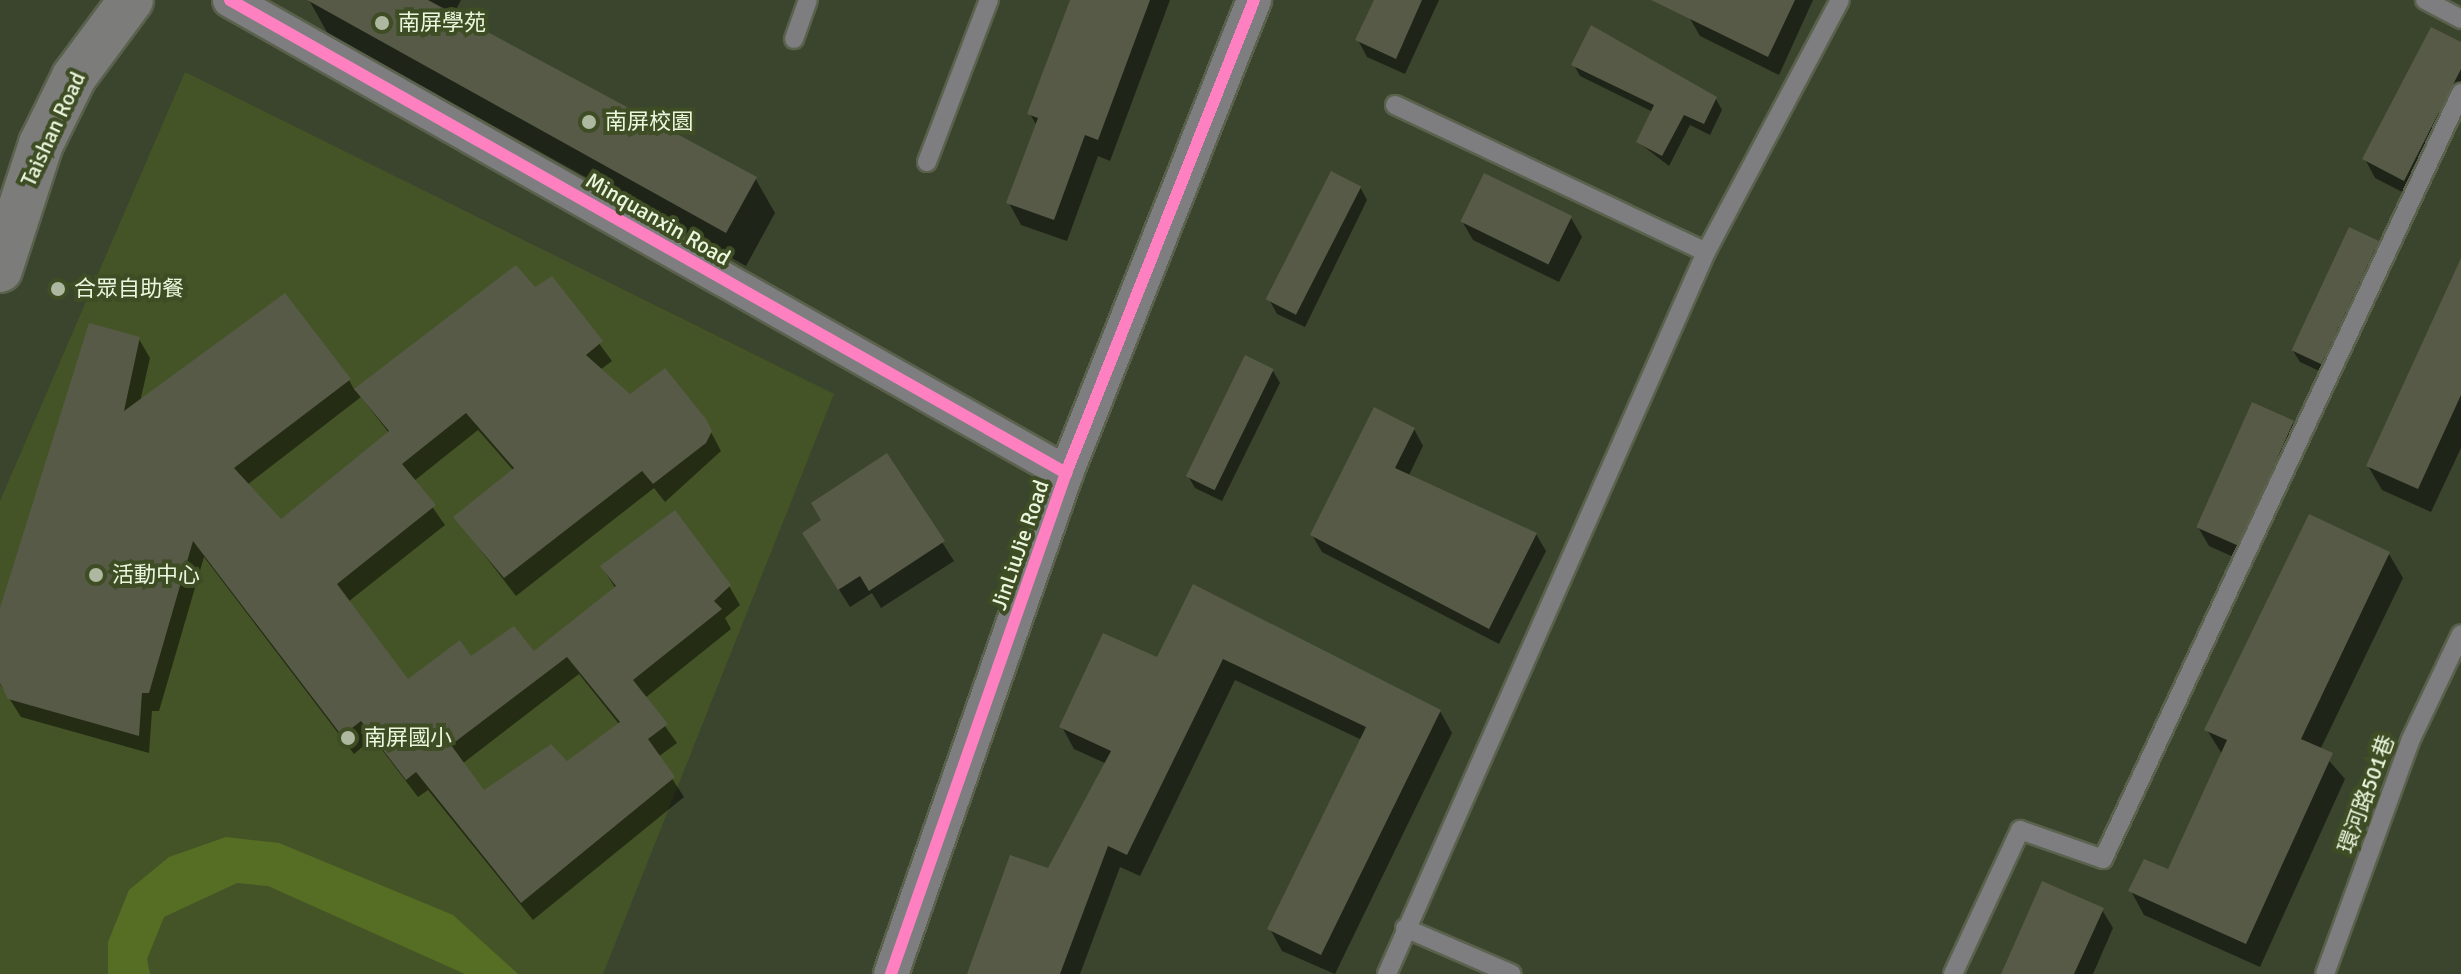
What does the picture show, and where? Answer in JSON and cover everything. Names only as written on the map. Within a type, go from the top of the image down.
[{"type":"main road","name":"Taishan Road","points":[[0,270],[41,144],[74,77],[131,0]]},
{"type":"street","name":"Minquanxin Road","points":[[230,0],[1066,473]]},
{"type":"street","name":"JinLiuJie Road","points":[[891,974],[1066,473],[1254,0]]},
{"type":"lane","points":[[794,39],[808,0]]},
{"type":"lane","points":[[927,162],[989,0]]},
{"type":"lane","points":[[1387,974],[1706,252],[1840,0]]},
{"type":"lane","points":[[2425,0],[2461,19]]},
{"type":"lane","points":[[1953,974],[2020,830],[2103,859],[2461,93]]},
{"type":"lane","points":[[1395,105],[1706,252]]},
{"type":"lane","name":"環河路501巷","points":[[2325,974],[2411,739],[2461,634]]},
{"type":"lane","points":[[1405,928],[1512,974]]},
{"type":"shaded area","name":"南屏國小","points":[[185,72],[834,394],[603,974],[0,974],[0,501]]},
{"type":"shaded area","points":[[226,837],[279,843],[453,915],[518,974],[465,974],[268,886],[237,883],[164,917],[147,959],[150,974],[108,974],[108,942],[129,890],[169,857]]},
{"type":"building","name":"南屏校園","points":[[307,0],[428,0],[757,177],[726,233]]},
{"type":"building","points":[[1070,0],[1150,0],[1098,140],[1085,135],[1054,220],[1006,203],[1038,118],[1027,114]]},
{"type":"building","points":[[1374,0],[1422,0],[1396,59],[1355,40]]},
{"type":"building","points":[[1651,0],[1795,0],[1768,57]]},
{"type":"building","points":[[1591,25],[1717,97],[1704,124],[1684,115],[1662,156],[1636,142],[1654,105],[1571,65]]},
{"type":"building","points":[[2431,27],[2461,42],[2461,69],[2404,181],[2362,159]]},
{"type":"building","points":[[1331,171],[1361,186],[1296,315],[1266,299]]},
{"type":"building","points":[[1484,173],[1572,216],[1548,264],[1460,222]]},
{"type":"building","points":[[2349,227],[2379,241],[2321,364],[2292,350]]},
{"type":"building","points":[[2461,258],[2461,395],[2418,489],[2366,466]]},
{"type":"building","points":[[516,265],[535,287],[552,276],[603,341],[586,355],[630,394],[665,368],[712,431],[706,443],[653,484],[642,471],[504,578],[453,517],[514,468],[466,413],[402,464],[436,505],[337,584],[408,679],[460,640],[471,656],[514,626],[534,651],[616,586],[600,566],[675,510],[731,585],[714,601],[722,609],[633,680],[668,724],[648,739],[675,777],[521,903],[416,772],[406,780],[361,721],[342,736],[193,541],[149,693],[142,693],[139,736],[8,699],[0,683],[0,608],[89,323],[140,337],[124,411],[285,293],[351,379],[234,468],[281,519],[389,431],[354,389]],"holes":[[[567,657],[620,722],[567,761],[551,744],[484,790],[451,745]]]},
{"type":"building","points":[[1245,355],[1274,369],[1215,490],[1186,476]]},
{"type":"building","points":[[2252,402],[2294,421],[2238,546],[2196,527]]},
{"type":"building","points":[[1374,407],[1415,428],[1395,468],[1537,533],[1489,629],[1310,535]]},
{"type":"building","points":[[887,453],[945,541],[869,591],[860,576],[838,590],[802,533],[821,520],[811,503]]},
{"type":"building","points":[[2309,514],[2390,552],[2301,739],[2333,753],[2246,944],[2128,891],[2144,859],[2168,869],[2227,740],[2204,730]]},
{"type":"building","points":[[1193,584],[1441,710],[1321,955],[1267,929],[1366,727],[1223,659],[1127,855],[1108,846],[1060,974],[967,974],[1010,855],[1048,868],[1111,751],[1059,727],[1103,633],[1157,657]]},
{"type":"building","points":[[2042,881],[2104,908],[2074,974],[2001,974]]},
{"type":"cycle path","points":[[230,0],[1066,473]]},
{"type":"cycle path","points":[[891,974],[1066,473],[1254,0]]},
{"type":"place","name":"南屏學苑","points":[[382,23]]},
{"type":"place","name":"南屏校園","points":[[589,122]]},
{"type":"place","name":"合眾自助餐","points":[[58,289]]},
{"type":"place","name":"活動中心","points":[[96,575]]},
{"type":"place","name":"南屏國小","points":[[348,738]]}]
